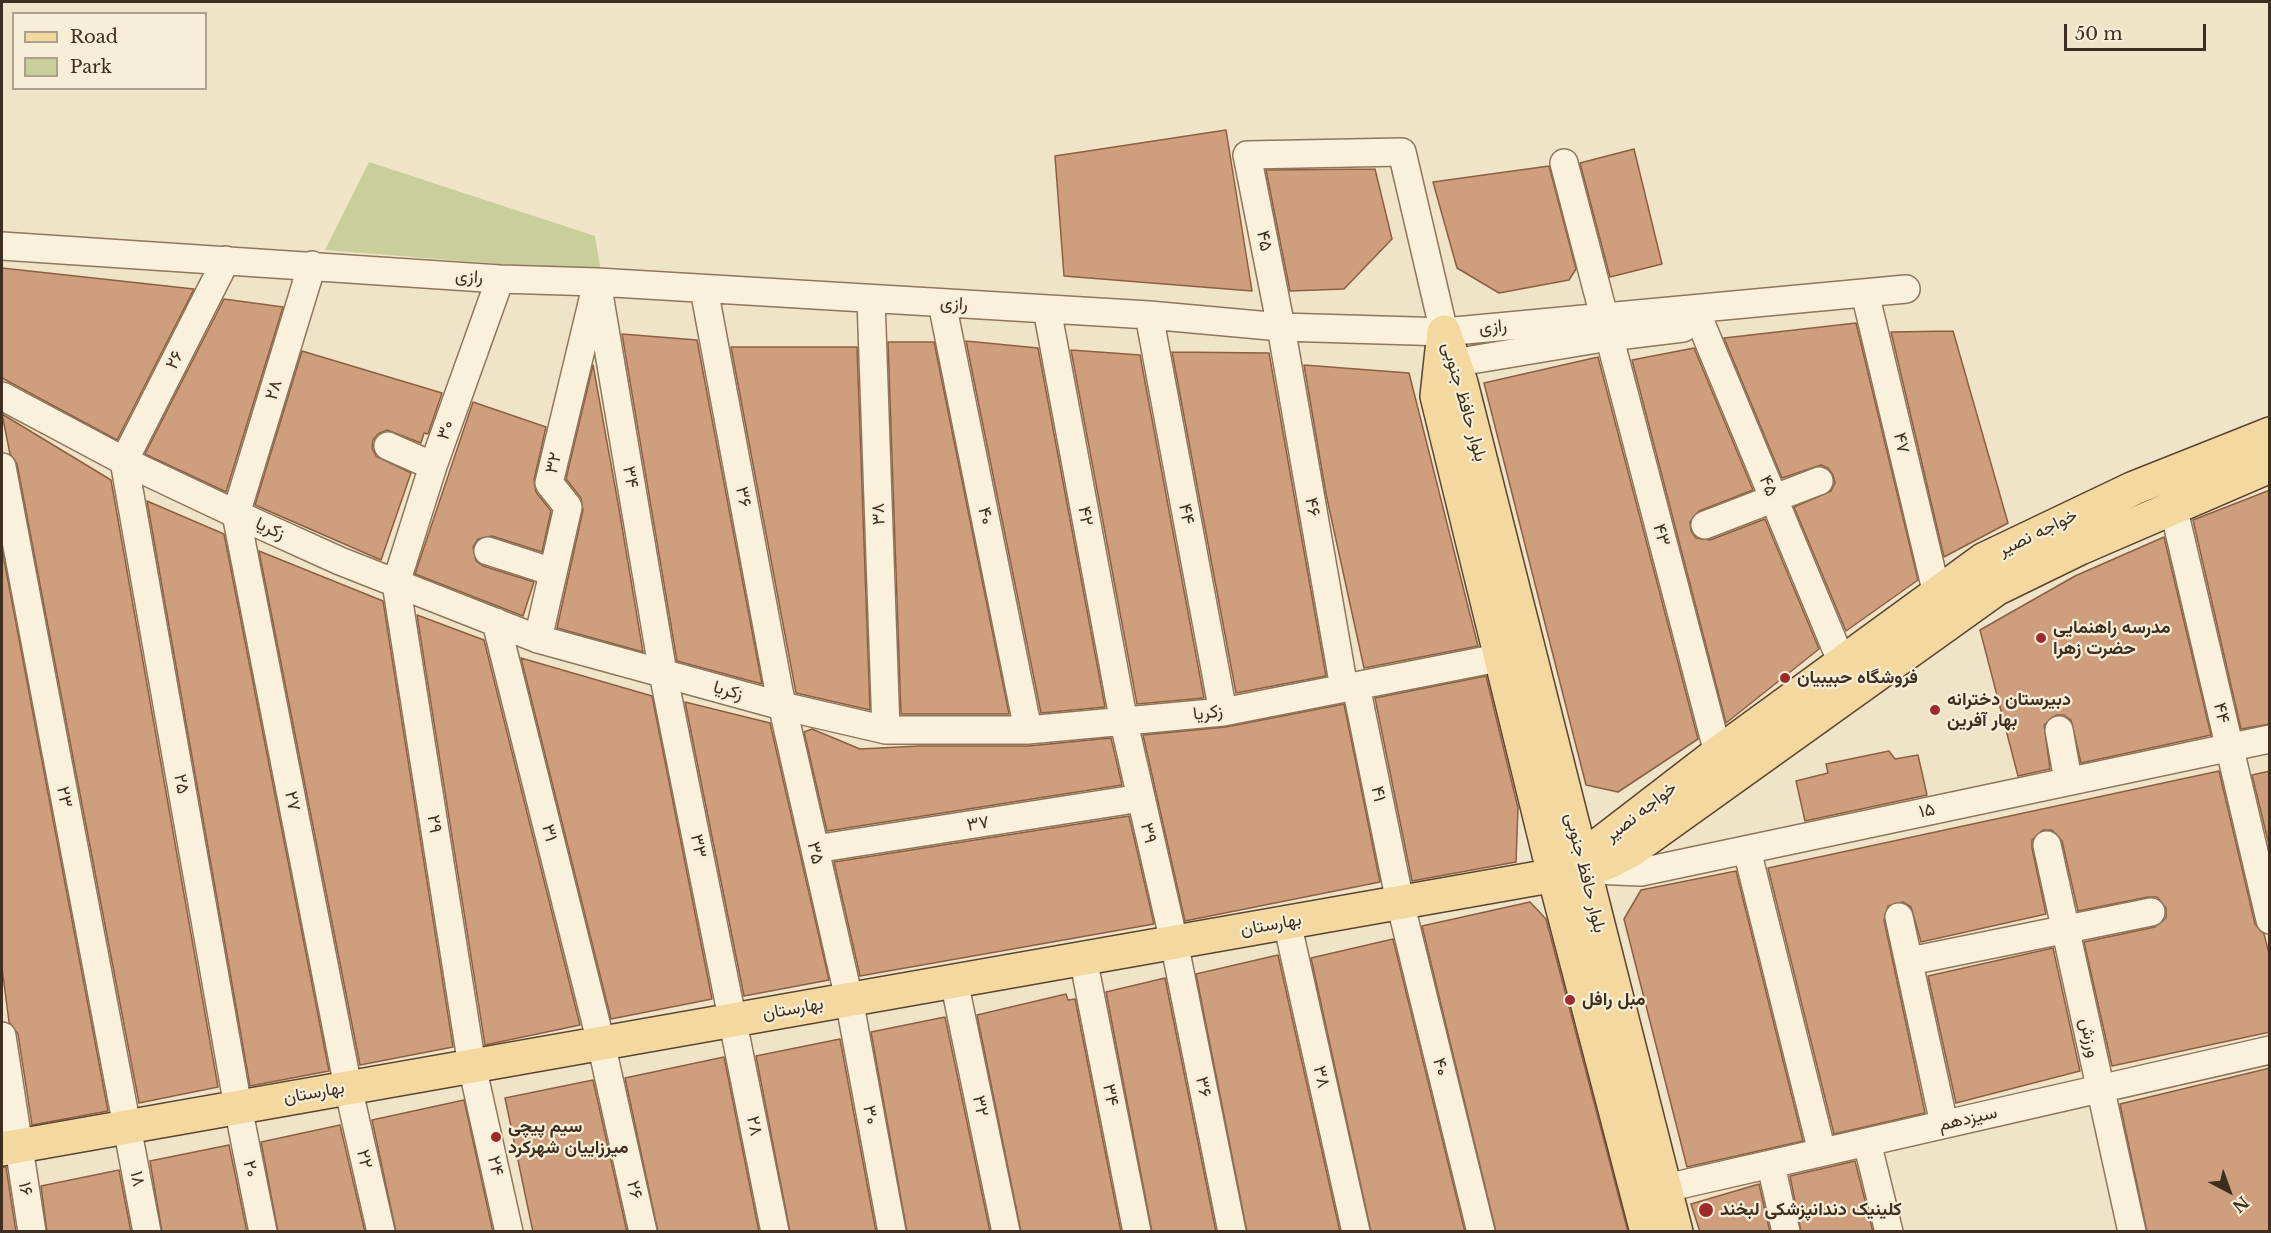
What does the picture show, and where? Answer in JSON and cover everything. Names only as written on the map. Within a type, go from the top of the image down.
[{"type":"main road","name":"بلوار حافظ جنوبی","points":[[1443,332],[1461,383],[1647,1232]]},
{"type":"main road","name":"بلوار حافظ جنوبی","points":[[1443,332],[1437,396],[1503,657],[1666,1188],[1676,1232]]},
{"type":"main road","name":"خواجه نصیر","points":[[1623,842],[1718,753],[1983,560],[2068,518],[2270,434]]},
{"type":"main road","name":"خواجه نصیر","points":[[1569,872],[1596,847],[1623,842],[1996,589],[2173,506],[2270,466]]},
{"type":"main road","name":"بهارستان","points":[[9,1147],[1569,872]]},
{"type":"street","name":"۴۵","points":[[1281,327],[1247,155],[1402,152],[1443,332]]},
{"type":"street","name":"۴۳","points":[[1564,163],[1718,753]]},
{"type":"street","name":"رازی","points":[[2,246],[500,279],[597,282],[1149,315],[1281,327],[1443,332],[1606,327],[1906,289]]},
{"type":"street","name":"۲۶","points":[[123,461],[226,260]]},
{"type":"street","name":"۲۸","points":[[236,514],[312,265]]},
{"type":"street","name":"۳۰","points":[[396,583],[433,466],[500,279]]},
{"type":"street","name":"۳۲","points":[[538,639],[568,507],[549,483],[597,282]]},
{"type":"street","name":"۳۴","points":[[597,282],[663,673]]},
{"type":"street","name":"۳۶","points":[[704,289],[782,706]]},
{"type":"street","name":"۴۷","points":[[1865,293],[1937,594]]},
{"type":"street","name":"۳۸","points":[[871,298],[886,730]]},
{"type":"street","name":"۴۰","points":[[942,303],[1028,730]]},
{"type":"street","name":"۴۲","points":[[1047,309],[1124,723]]},
{"type":"street","name":"۴۴","points":[[1149,315],[1223,712]]},
{"type":"street","name":"۴۵","points":[[1699,317],[1842,663]]},
{"type":"street","name":"۴۶","points":[[1281,327],[1350,687]]},
{"type":"street","points":[[1453,363],[1606,327]]},
{"type":"street","name":"زکریا","points":[[2,396],[123,461],[236,514],[396,583],[538,639],[782,706],[886,730],[1028,730],[1124,723],[1223,712],[1503,657]]},
{"type":"street","points":[[388,446],[433,466]]},
{"type":"street","name":"۲۵","points":[[123,461],[238,1107]]},
{"type":"street","name":"۲۳","points":[[2,467],[127,1126]]},
{"type":"street","points":[[1705,525],[1819,482]]},
{"type":"street","name":"۴۴","points":[[2173,506],[2229,746],[2266,888],[2270,920]]},
{"type":"street","name":"۲۷","points":[[236,514],[348,1087]]},
{"type":"street","points":[[488,551],[553,572]]},
{"type":"street","name":"۲۹","points":[[396,583],[472,1066]]},
{"type":"street","name":"۳۱","points":[[496,622],[601,1043]]},
{"type":"street","name":"۳۳","points":[[663,673],[733,1020]]},
{"type":"street","name":"۴۱","points":[[1350,687],[1400,902]]},
{"type":"street","name":"۳۵","points":[[782,706],[849,999]]},
{"type":"street","name":"۳۹","points":[[1124,723],[1174,942]]},
{"type":"street","points":[[2059,730],[2068,780]]},
{"type":"street","name":"۱۵","points":[[1569,872],[1641,872],[2270,739]]},
{"type":"street","name":"۳۷","points":[[815,849],[1141,798]]},
{"type":"street","name":"ورزش","points":[[2047,845],[2132,1232]]},
{"type":"street","points":[[1747,850],[1822,1152]]},
{"type":"street","name":"۴۰","points":[[1400,902],[1480,1232]]},
{"type":"street","points":[[1910,961],[2151,912]]},
{"type":"street","points":[[1899,917],[1944,1124]]},
{"type":"street","name":"۳۸","points":[[1287,922],[1356,1232]]},
{"type":"street","name":"۳۶","points":[[1174,942],[1232,1232]]},
{"type":"street","name":"۳۴","points":[[1083,958],[1137,1232]]},
{"type":"street","name":"۳۲","points":[[954,981],[1006,1232]]},
{"type":"street","name":"۳۰","points":[[849,999],[891,1232]]},
{"type":"street","name":"۲۸","points":[[733,1020],[775,1232]]},
{"type":"street","name":"۱۶","points":[[2,1036],[9,1147],[32,1232]]},
{"type":"street","name":"۲۶","points":[[601,1043],[643,1232]]},
{"type":"street","name":"سیزدهم","points":[[1666,1188],[2270,1050]]},
{"type":"street","name":"۲۴","points":[[472,1066],[509,1232]]},
{"type":"street","name":"۲۲","points":[[348,1087],[381,1232]]},
{"type":"street","name":"۲۰","points":[[238,1107],[263,1232]]},
{"type":"street","name":"۱۸","points":[[127,1126],[147,1232]]},
{"type":"street","points":[[1867,1142],[1889,1232]]},
{"type":"street","points":[[1771,1165],[1786,1232]]},
{"type":"green space","points":[[369,162],[595,236],[601,272],[325,250]]},
{"type":"building","points":[[1226,130],[1252,291],[1064,276],[1055,156]]},
{"type":"building","points":[[1634,149],[1662,264],[1610,277],[1580,163]]},
{"type":"building","points":[[1549,166],[1576,269],[1569,280],[1499,293],[1457,268],[1433,182]]},
{"type":"building","points":[[1375,169],[1392,239],[1344,289],[1290,291],[1266,170]]},
{"type":"building","points":[[2,268],[194,289],[117,440],[2,378]]},
{"type":"building","points":[[224,299],[283,307],[226,492],[145,454]]},
{"type":"building","points":[[1856,323],[1918,580],[1846,631],[1794,507],[1831,491],[1835,483],[1833,475],[1828,468],[1821,465],[1782,478],[1724,338]]},
{"type":"building","points":[[1953,331],[2008,523],[1944,557],[1891,332]]},
{"type":"building","points":[[622,334],[697,340],[762,684],[677,661]]},
{"type":"building","points":[[966,341],[1038,348],[1105,707],[1041,713]]},
{"type":"building","points":[[888,342],[934,342],[1009,714],[901,714]]},
{"type":"building","points":[[731,347],[857,347],[870,710],[796,693]]},
{"type":"building","points":[[1694,348],[1753,490],[1699,511],[1690,522],[1691,531],[1696,538],[1710,540],[1765,519],[1819,649],[1726,723],[1632,360]]},
{"type":"building","points":[[1071,350],[1140,355],[1204,698],[1137,704]]},
{"type":"building","points":[[302,351],[442,393],[428,434],[424,433],[421,443],[387,430],[378,434],[373,440],[372,448],[376,456],[411,473],[381,560],[255,505]]},
{"type":"building","points":[[1172,352],[1269,353],[1326,676],[1236,693]]},
{"type":"building","points":[[1598,357],[1698,739],[1618,792],[1586,785],[1484,383]]},
{"type":"building","points":[[593,365],[643,652],[557,628],[583,510],[581,498],[566,479]]},
{"type":"building","points":[[1304,365],[1409,373],[1478,646],[1364,668],[1326,494]]},
{"type":"building","points":[[473,402],[546,427],[534,480],[536,492],[551,511],[542,552],[492,536],[478,539],[473,547],[476,561],[483,566],[534,582],[523,616],[415,574]]},
{"type":"building","points":[[2,414],[111,480],[218,1087],[139,1103],[17,464],[10,454]]},
{"type":"building","points":[[2270,490],[2270,724],[2241,729],[2193,520]]},
{"type":"building","points":[[147,501],[224,534],[329,1071],[250,1086]]},
{"type":"building","points":[[2164,537],[2211,735],[2081,763],[2071,720],[2064,715],[2056,715],[2044,725],[2050,769],[2018,776],[1980,630],[2075,576]]},
{"type":"building","points":[[2,549],[108,1111],[32,1125],[18,1034],[9,1022],[2,968]]},
{"type":"building","points":[[259,551],[383,601],[453,1047],[360,1065]]},
{"type":"building","points":[[417,615],[484,640],[580,1025],[485,1045]]},
{"type":"building","points":[[521,658],[652,696],[712,999],[611,1019]]},
{"type":"building","points":[[1486,676],[1518,808],[1516,862],[1412,881],[1375,698]]},
{"type":"building","points":[[685,702],[770,723],[829,980],[744,996]]},
{"type":"building","points":[[1344,704],[1380,882],[1185,921],[1143,735],[1226,727]]},
{"type":"building","points":[[812,729],[860,749],[919,746],[1028,746],[1111,738],[1122,785],[827,831],[804,732]]},
{"type":"building","points":[[1889,751],[1895,759],[1918,755],[1927,795],[1805,821],[1796,781],[1828,773],[1826,764]]},
{"type":"building","points":[[2219,771],[2255,924],[2264,934],[2270,957],[2270,1032],[2112,1066],[2084,942],[2155,927],[2166,918],[2166,908],[2157,897],[2148,897],[2078,911],[2062,841],[2052,830],[2043,830],[2032,840],[2032,848],[2046,914],[1921,942],[1911,907],[1903,902],[1888,906],[1884,920],[1925,1113],[1834,1134],[1768,868]]},
{"type":"building","points":[[2270,771],[2270,849],[2252,775]]},
{"type":"building","points":[[1129,816],[1154,924],[860,976],[834,862]]},
{"type":"building","points":[[1736,871],[1803,1141],[1687,1167],[1624,919],[1641,890]]},
{"type":"building","points":[[1530,902],[1546,919],[1628,1232],[1496,1232],[1422,926]]},
{"type":"building","points":[[1393,939],[1465,1232],[1371,1232],[1311,958]]},
{"type":"building","points":[[2053,948],[2080,1071],[1956,1103],[1928,976]]},
{"type":"building","points":[[1278,955],[1340,1232],[1247,1232],[1196,974]]},
{"type":"building","points":[[1165,978],[1216,1232],[1152,1232],[1106,992]]},
{"type":"building","points":[[1066,994],[1068,1000],[1075,999],[1121,1232],[1021,1232],[977,1015]]},
{"type":"building","points":[[945,1017],[990,1232],[907,1232],[871,1032]]},
{"type":"building","points":[[840,1039],[876,1232],[790,1232],[756,1056]]},
{"type":"building","points":[[724,1057],[759,1232],[658,1232],[625,1078]]},
{"type":"building","points":[[2270,1068],[2270,1232],[2147,1232],[2120,1104]]},
{"type":"building","points":[[593,1080],[627,1232],[533,1232],[505,1098]]},
{"type":"building","points":[[464,1100],[493,1232],[396,1232],[372,1120]]},
{"type":"building","points":[[340,1125],[365,1232],[278,1232],[261,1142]]},
{"type":"building","points":[[229,1145],[247,1232],[162,1232],[150,1161]]},
{"type":"building","points":[[1855,1161],[1873,1232],[1801,1232],[1790,1176]]},
{"type":"building","points":[[2,1167],[6,1167],[16,1232],[2,1232]]},
{"type":"building","points":[[119,1170],[131,1232],[47,1232],[41,1186]]},
{"type":"building","points":[[1759,1184],[1770,1232],[1700,1232],[1691,1204]]},
{"type":"place","name":"مدرسه راهنمایی حضرت زهرا","points":[[2041,638]]},
{"type":"place","name":"فروشگاه حبیبیان","points":[[1785,678]]},
{"type":"place","name":"دبیرستان دخترانه بهار آفرین","points":[[1935,710]]},
{"type":"place","name":"مبل رافل","points":[[1570,1000]]},
{"type":"place","name":"سیم پیچی میرزاییان شهرکرد","points":[[496,1137]]},
{"type":"place","name":"کلینیک دندانپزشکی لبخند","points":[[1706,1210]]}]
